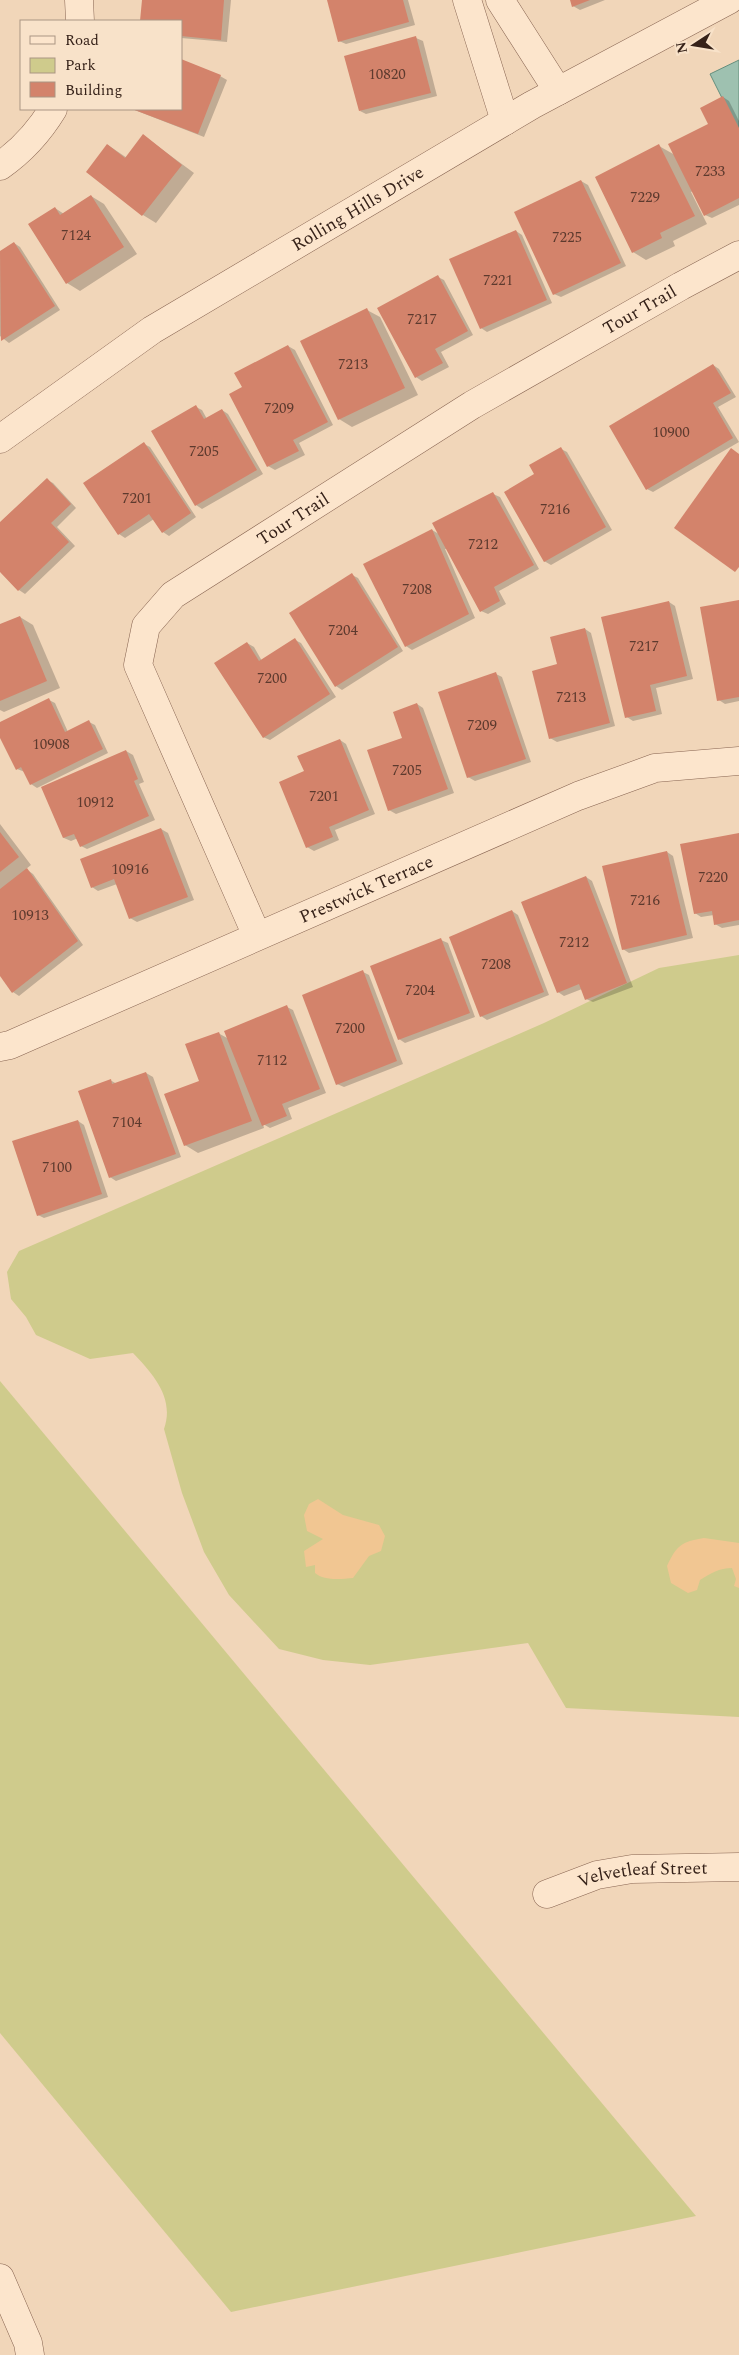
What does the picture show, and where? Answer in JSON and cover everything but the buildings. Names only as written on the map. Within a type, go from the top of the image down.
[{"type":"street","points":[[79,0],[80,20]]},
{"type":"street","points":[[466,0],[505,121]]},
{"type":"street","points":[[500,0],[558,91]]},
{"type":"street","name":"Rolling Hills Drive","points":[[0,439],[152,330],[505,121],[728,0]]},
{"type":"street","points":[[0,166],[24,147],[41,129],[52,110]]},
{"type":"street","name":"Tour Trail","points":[[257,936],[138,665],[146,626],[173,595],[472,405],[680,286],[738,258]]},
{"type":"street","name":"Prestwick Terrace","points":[[0,1047],[10,1045],[578,796],[655,768],[739,761]]},
{"type":"street","name":"Velvetleaf Street","points":[[547,1894],[597,1875],[632,1869],[739,1867]]},
{"type":"street","points":[[0,2278],[28,2343],[30,2355]]},
{"type":"green space","points":[[739,955],[739,1717],[566,1708],[528,1643],[370,1665],[323,1660],[279,1649],[229,1595],[204,1552],[182,1493],[164,1429],[167,1407],[160,1387],[148,1369],[133,1353],[90,1359],[36,1335],[26,1317],[11,1299],[7,1272],[19,1251],[544,1023],[659,968]]},
{"type":"green space","points":[[0,1381],[696,2216],[231,2312],[0,2033]]},
{"type":"sand","points":[[318,1499],[343,1515],[379,1525],[385,1536],[381,1551],[369,1556],[353,1578],[333,1579],[323,1577],[315,1573],[315,1565],[306,1567],[304,1551],[323,1539],[307,1531],[304,1515],[309,1504]]},
{"type":"sand","points":[[704,1538],[739,1543],[739,1588],[734,1586],[736,1579],[732,1568],[719,1570],[708,1575],[700,1580],[697,1590],[688,1593],[671,1583],[667,1566],[674,1553],[685,1543]]},
{"type":"shaded area","points":[[739,60],[739,132],[710,74]]}]
